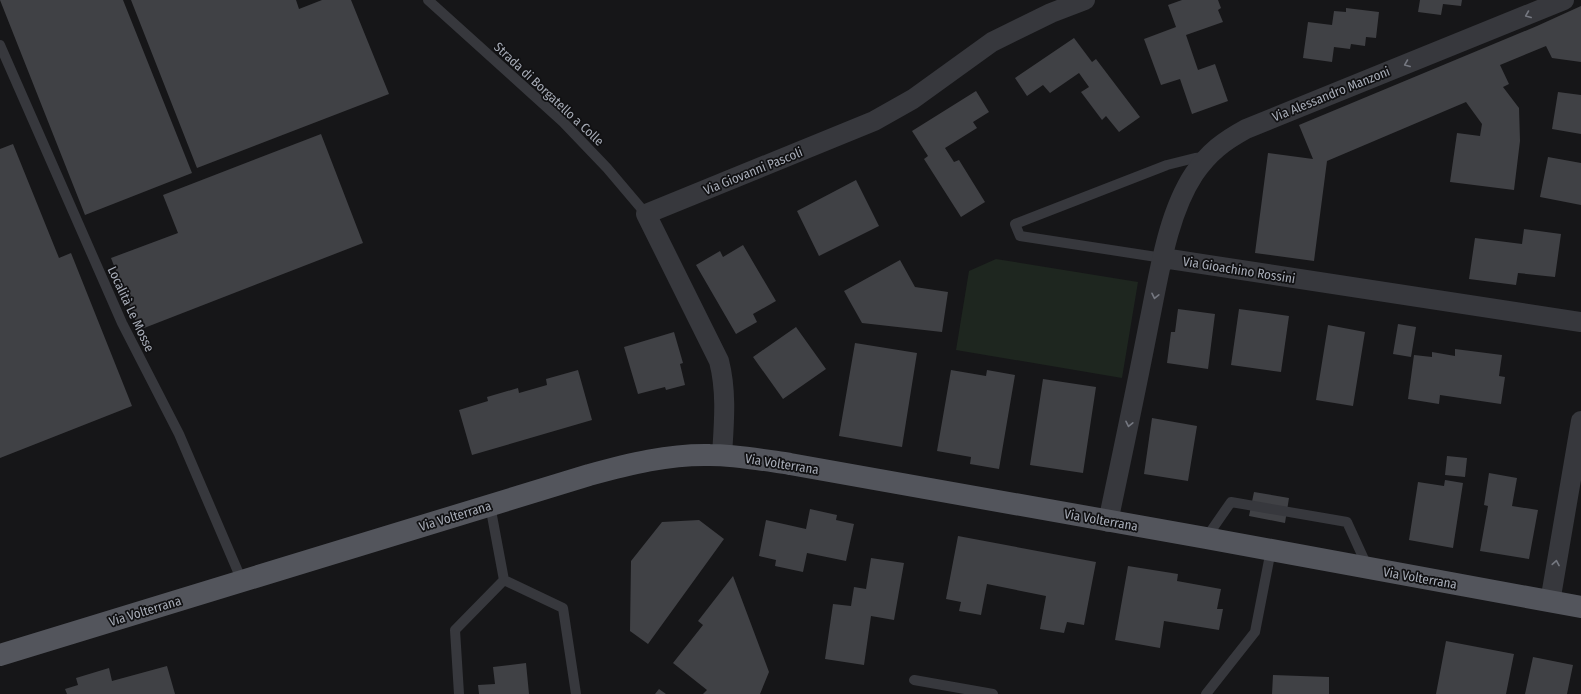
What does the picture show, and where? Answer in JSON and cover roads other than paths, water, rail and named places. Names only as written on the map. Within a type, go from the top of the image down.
[{"type":"main road","name":"Via Volterrana","points":[[0,655],[589,475],[638,463],[673,457],[722,455],[790,464],[1108,522],[1206,538],[1581,608]]},
{"type":"street","name":"Via Giovanni Pascoli","points":[[646,214],[890,114],[992,42],[1051,12],[1085,0]]},
{"type":"street","name":"Via Alessandro Manzoni","points":[[1163,258],[1171,227],[1183,196],[1194,175],[1208,157],[1221,144],[1246,129],[1564,0]]},
{"type":"street","points":[[646,214],[719,361],[724,382],[725,396],[722,455]]},
{"type":"street","points":[[1108,522],[1163,258]]},
{"type":"street","name":"Via Gioachino Rossini","points":[[1163,258],[1581,322]]},
{"type":"street","points":[[1550,602],[1581,420]]},
{"type":"lane","name":"Strada di Borgatello a Colle","points":[[428,0],[563,122],[607,168],[646,214]]},
{"type":"lane","name":"Località Le Mosse","points":[[0,45],[122,323],[179,434],[242,581]]},
{"type":"lane","points":[[1163,258],[1020,236],[1015,224],[1167,165],[1194,158],[1208,157]]},
{"type":"lane","points":[[1206,538],[1231,502],[1347,522],[1368,568]]},
{"type":"lane","points":[[490,505],[504,580]]},
{"type":"lane","points":[[1206,694],[1255,632],[1271,550]]},
{"type":"lane","points":[[459,694],[454,630],[504,580]]},
{"type":"lane","points":[[504,580],[562,608],[576,694]]},
{"type":"lane","points":[[914,680],[993,694]]}]
